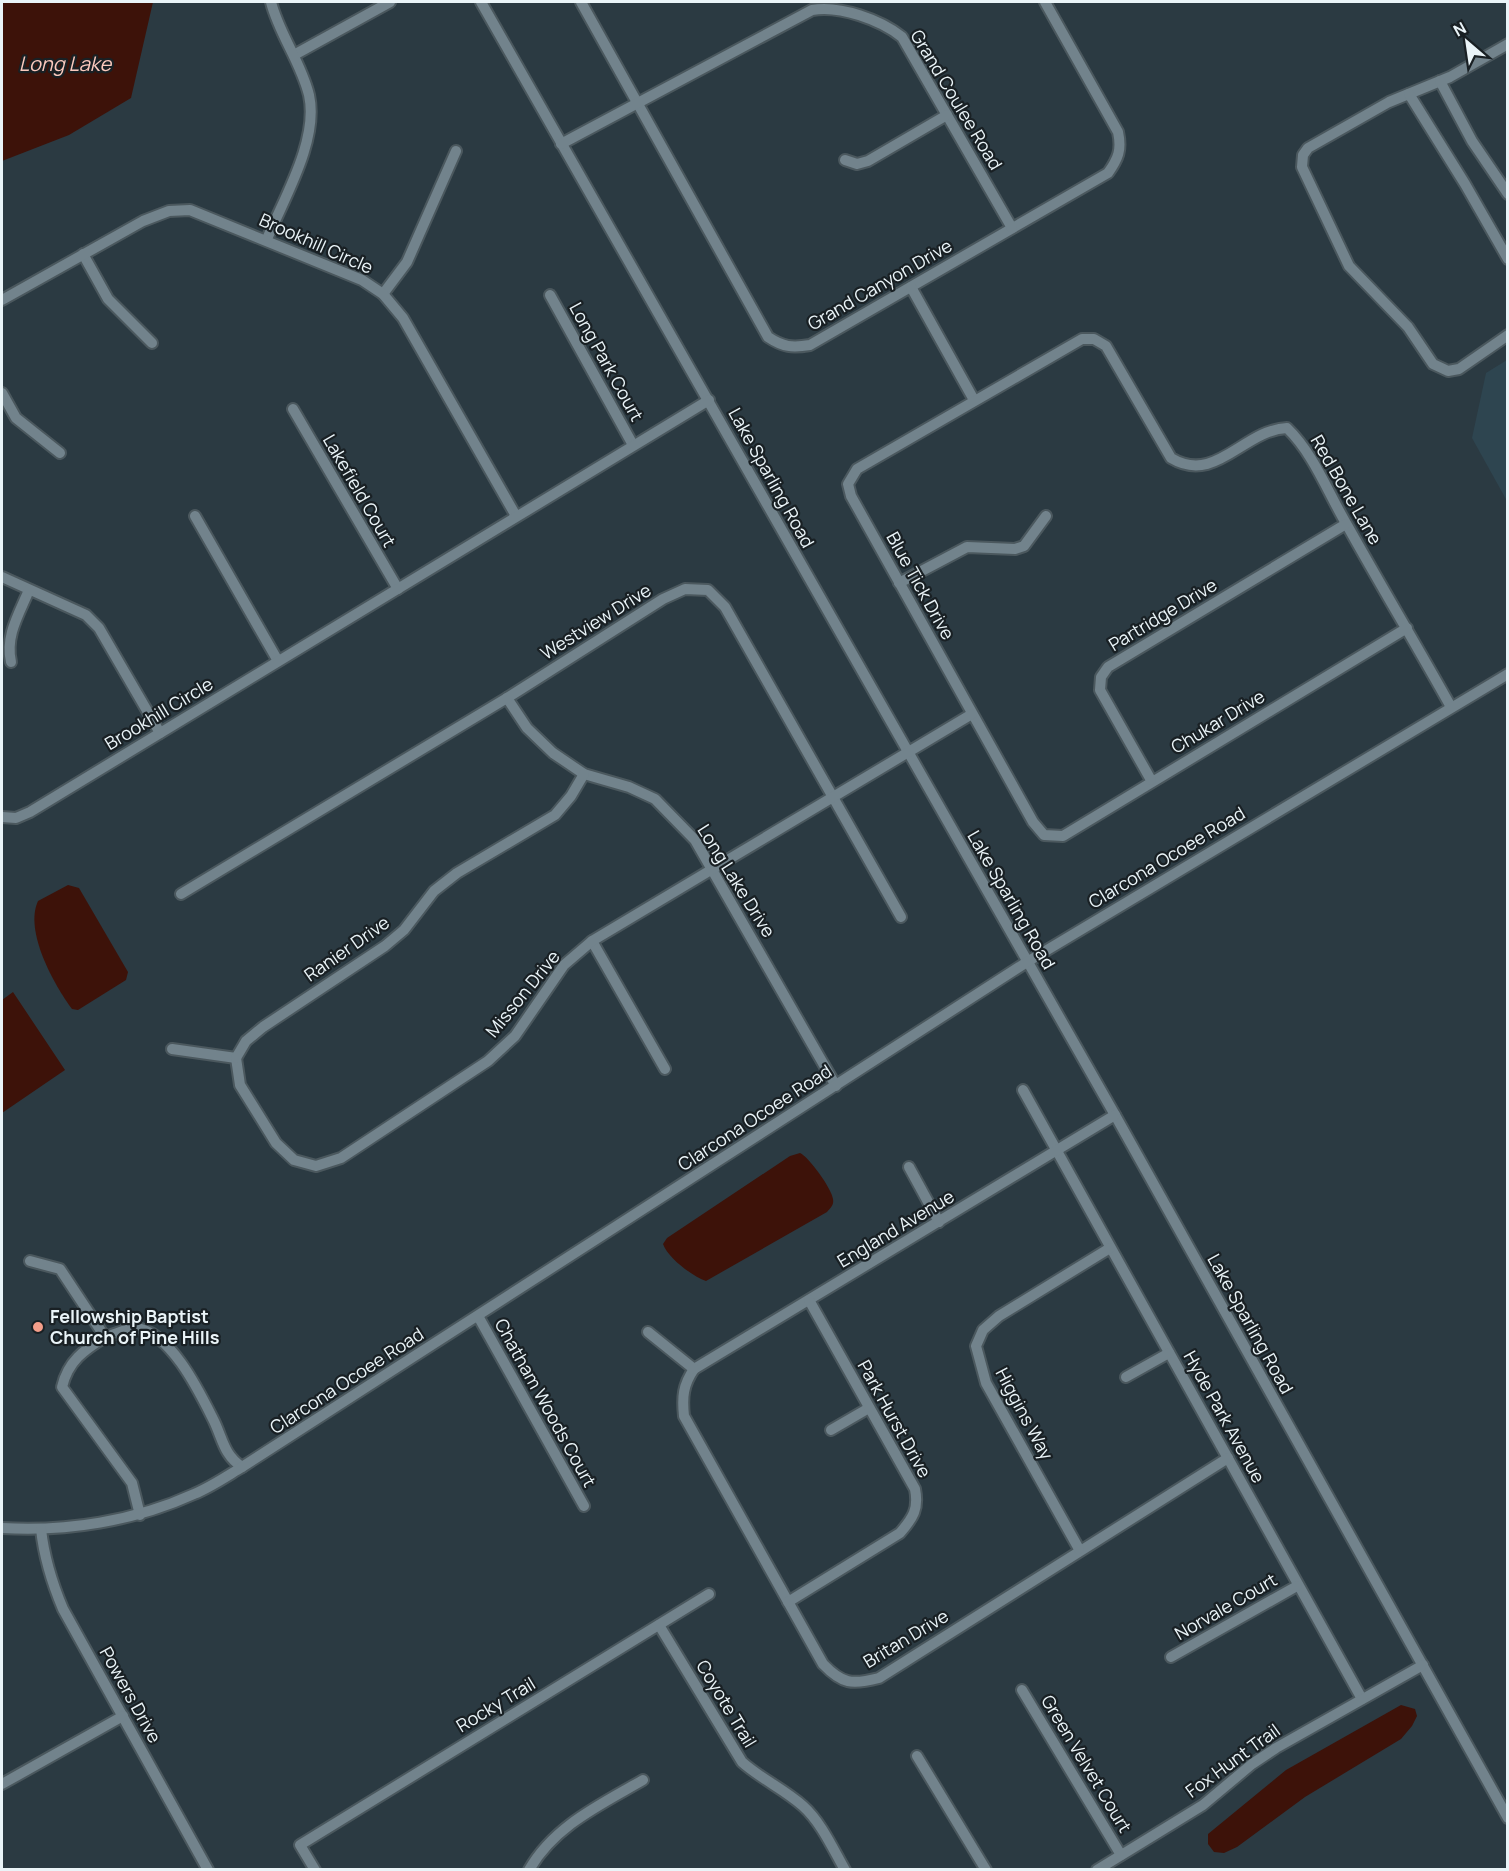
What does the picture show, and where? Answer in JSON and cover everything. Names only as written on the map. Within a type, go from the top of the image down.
[{"type":"street","points":[[267,239],[310,131],[309,96],[294,55],[276,22],[271,2]]},
{"type":"street","points":[[294,55],[390,2]]},
{"type":"street","name":"Lake Sparling Road","points":[[481,2],[1115,1115],[1508,1818]]},
{"type":"street","name":"Grand Canyon Drive","points":[[581,2],[768,337],[782,346],[810,345],[1108,173],[1118,159],[1121,145],[1118,132],[1044,2]]},
{"type":"street","name":"Grand Coulee Road","points":[[561,144],[812,10],[827,7],[889,26],[902,37],[1012,228]]},
{"type":"street","points":[[1508,44],[1440,81],[1389,102],[1308,148],[1303,155],[1302,166],[1349,266],[1408,327],[1433,364],[1448,371],[1459,369],[1508,335]]},
{"type":"street","points":[[1440,81],[1472,141],[1508,194]]},
{"type":"street","points":[[1409,94],[1466,184],[1508,259]]},
{"type":"street","points":[[845,160],[857,164],[868,161],[947,116]]},
{"type":"street","points":[[383,294],[407,262],[456,151]]},
{"type":"street","name":"Brookhill Circle","points":[[2,300],[143,220],[170,211],[190,210],[267,239],[362,280],[383,294],[403,318],[516,516]]},
{"type":"street","points":[[83,254],[108,299],[152,343]]},
{"type":"street","points":[[911,287],[974,400]]},
{"type":"street","name":"Long Park Court","points":[[550,295],[633,445]]},
{"type":"street","name":"Red Bone Lane","points":[[974,400],[1082,339],[1094,339],[1106,346],[1171,458],[1185,467],[1201,468],[1271,429],[1287,428],[1300,440],[1451,707]]},
{"type":"street","points":[[2,393],[16,418],[60,453]]},
{"type":"street","name":"Brookhill Circle","points":[[2,817],[16,818],[30,812],[709,400]]},
{"type":"street","name":"Blue Tick Drive","points":[[974,400],[857,470],[848,484],[851,496],[972,714],[1033,822],[1044,835]]},
{"type":"street","name":"Lakefield Court","points":[[293,409],[398,589]]},
{"type":"street","points":[[195,516],[278,661]]},
{"type":"street","points":[[899,583],[967,546],[1015,549],[1024,546],[1046,516]]},
{"type":"street","name":"Partridge Drive","points":[[1151,780],[1100,690],[1101,677],[1108,667],[1346,524]]},
{"type":"street","points":[[2,577],[86,615],[99,628],[160,732]]},
{"type":"street","name":"Westview Drive","points":[[181,894],[507,698],[663,599],[685,589],[708,590],[725,607],[901,917]]},
{"type":"street","points":[[11,662],[8,648],[12,630],[29,590]]},
{"type":"street","name":"Chukar Drive","points":[[1044,835],[1063,836],[1151,780],[1407,628]]},
{"type":"street","name":"Clarcona Ocoee Road","points":[[2,1528],[41,1528],[140,1515],[195,1494],[242,1467],[1027,962],[1508,674]]},
{"type":"street","name":"Long Lake Drive","points":[[507,698],[527,728],[553,753],[584,774],[629,787],[655,799],[695,840],[713,867],[836,1086]]},
{"type":"street","name":"Misson Drive","points":[[236,1058],[240,1085],[276,1143],[294,1160],[316,1166],[341,1158],[488,1061],[515,1036],[564,966],[592,941],[832,795],[972,714]]},
{"type":"street","name":"Ranier Drive","points":[[236,1058],[246,1041],[263,1027],[404,930],[434,891],[457,873],[555,815],[571,796],[584,774]]},
{"type":"street","points":[[592,941],[665,1069]]},
{"type":"street","points":[[172,1049],[236,1058]]},
{"type":"street","name":"Hyde Park Avenue","points":[[1023,1090],[1362,1699]]},
{"type":"street","name":"England Avenue","points":[[694,1369],[1115,1115]]},
{"type":"street","points":[[909,1167],[939,1222]]},
{"type":"street","name":"Higgins Way","points":[[1079,1549],[986,1383],[976,1346],[983,1330],[999,1316],[1110,1248]]},
{"type":"street","points":[[30,1261],[60,1269],[105,1337]]},
{"type":"street","name":"Park Hurst Drive","points":[[788,1602],[900,1533],[913,1519],[918,1504],[915,1489],[809,1300]]},
{"type":"street","name":"Chatham Woods Court","points":[[478,1316],[584,1506]]},
{"type":"street","points":[[140,1515],[132,1483],[63,1386],[66,1370],[81,1352],[105,1337],[135,1328],[159,1338],[173,1350],[214,1422],[223,1447],[232,1460],[242,1467]]},
{"type":"street","points":[[648,1332],[694,1369]]},
{"type":"street","points":[[1126,1377],[1169,1353]]},
{"type":"street","name":"Britan Drive","points":[[694,1369],[686,1380],[682,1395],[684,1416],[823,1664],[838,1679],[860,1683],[879,1678],[1079,1549],[1228,1458]]},
{"type":"street","points":[[831,1430],[869,1408]]},
{"type":"street","name":"Powers Drive","points":[[41,1528],[52,1584],[63,1609],[208,1869]]},
{"type":"street","name":"Norvale Court","points":[[1171,1657],[1298,1586]]},
{"type":"street","name":"Rocky Trail","points":[[315,1869],[300,1845],[709,1594]]},
{"type":"street","name":"Coyote Trail","points":[[659,1625],[742,1762],[760,1778],[778,1786],[806,1808],[845,1869]]},
{"type":"street","name":"Fox Hunt Trail","points":[[1097,1869],[1203,1805],[1252,1764],[1276,1748],[1423,1665]]},
{"type":"street","name":"Green Velvet Court","points":[[1022,1690],[1121,1855]]},
{"type":"street","points":[[2,1784],[123,1716]]},
{"type":"street","points":[[917,1756],[986,1869]]},
{"type":"street","points":[[529,1869],[541,1849],[567,1825],[643,1780]]},
{"type":"shaded area","points":[[1507,360],[1507,501],[1472,438],[1486,373]]},
{"type":"water","name":"Long Lake","points":[[2,2],[153,2],[131,98],[69,135],[2,161]]},
{"type":"water","points":[[68,885],[79,888],[128,972],[126,980],[78,1010],[72,1009],[57,986],[43,957],[35,927],[38,901]]},
{"type":"water","points":[[13,992],[65,1070],[2,1113],[2,1000]]},
{"type":"water","points":[[800,1153],[814,1167],[832,1194],[833,1203],[827,1212],[706,1281],[688,1271],[670,1255],[663,1244],[667,1238],[790,1156]]},
{"type":"water","points":[[1401,1705],[1415,1709],[1417,1716],[1401,1739],[1305,1797],[1237,1847],[1224,1853],[1214,1852],[1208,1844],[1208,1834],[1286,1770]]},
{"type":"place","name":"Fellowship Baptist Church of Pine Hills","points":[[38,1327]]}]
